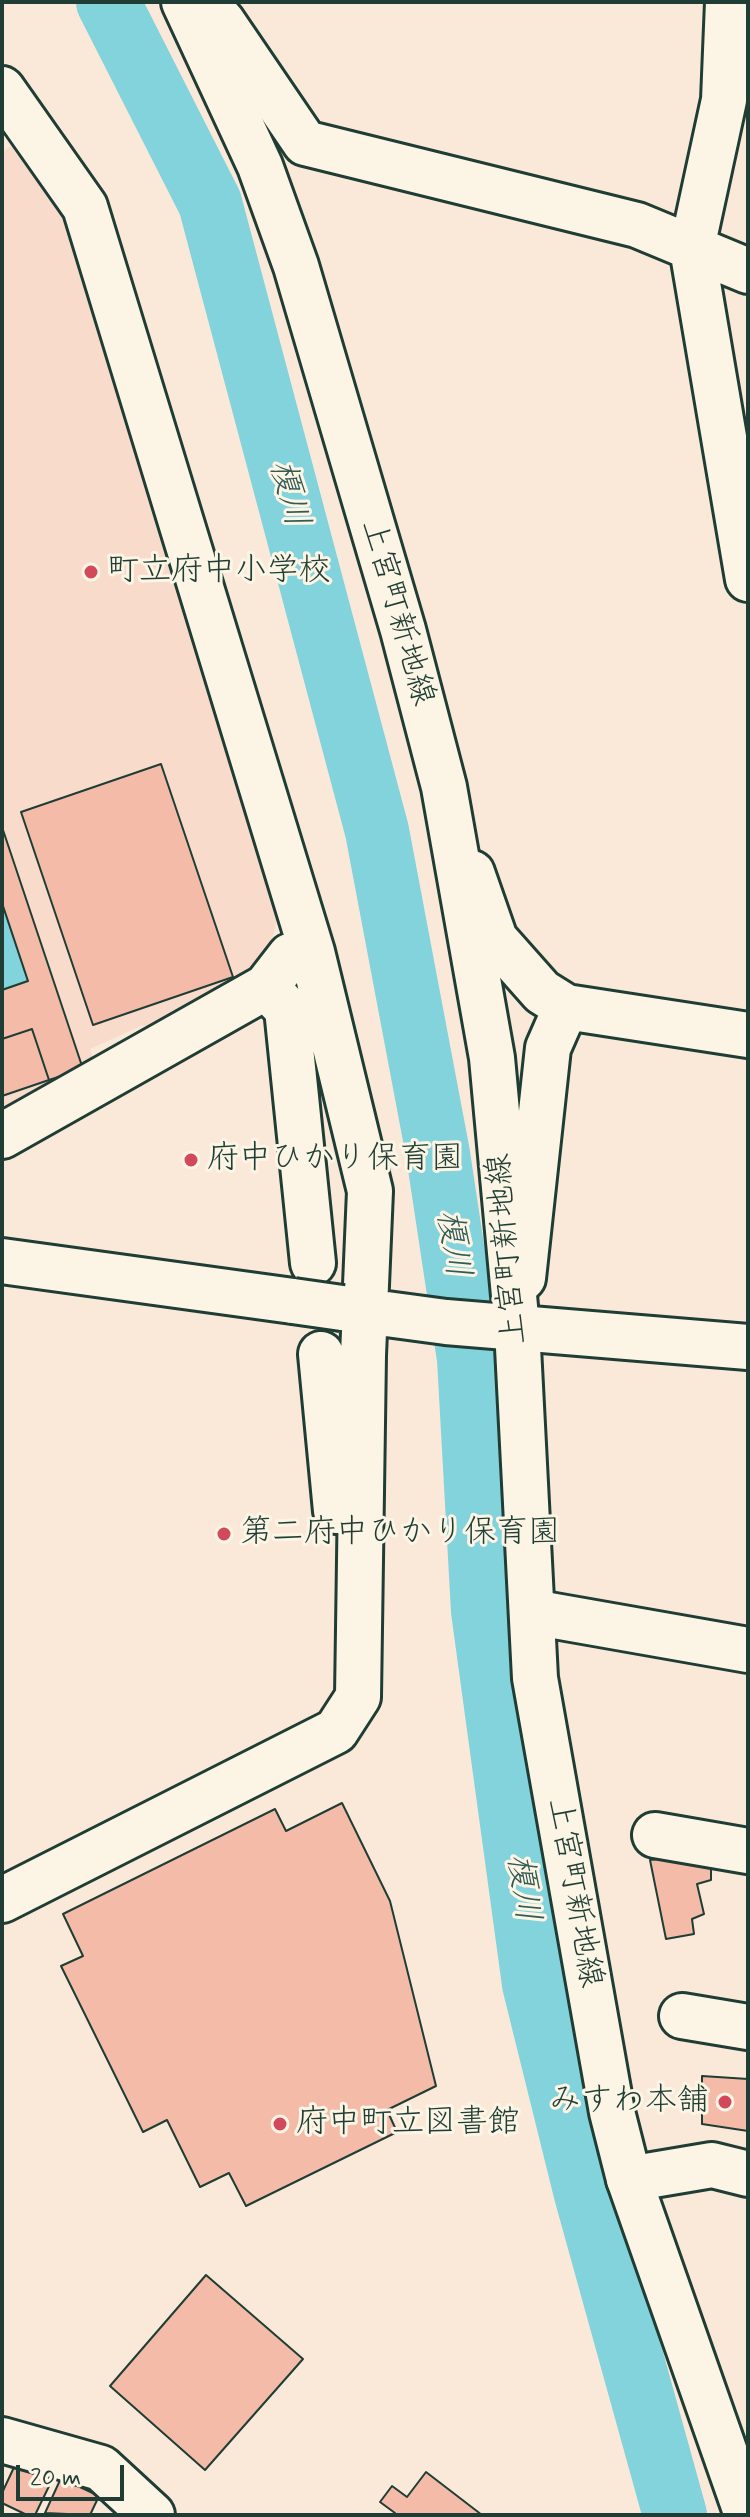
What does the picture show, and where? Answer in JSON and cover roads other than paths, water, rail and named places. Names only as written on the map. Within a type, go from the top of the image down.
[{"type":"street","points":[[728,2],[724,100],[692,248],[748,579]]},
{"type":"street","points":[[185,3],[222,21],[305,143],[637,225],[748,271]]},
{"type":"street","name":"上宮町新地線","points":[[185,3],[260,166],[296,266],[403,630],[444,787],[492,1058],[499,1327],[532,1612],[535,1678],[612,2112],[629,2179],[747,2515]]},
{"type":"street","points":[[2,89],[85,207],[312,952],[370,1191],[358,1697],[336,1731],[2,1900]]},
{"type":"street","points":[[444,787],[495,939],[542,992],[566,1007],[748,1035]]},
{"type":"street","points":[[2,1136],[266,987],[290,956],[312,952]]},
{"type":"street","points":[[266,987],[287,1009],[313,1263]]},
{"type":"street","points":[[499,1327],[548,1048],[566,1007]]},
{"type":"street","points":[[2,1261],[499,1327],[748,1347]]},
{"type":"street","points":[[321,1354],[338,1524],[340,1603],[358,1621]]},
{"type":"street","points":[[532,1612],[748,1650]]},
{"type":"street","points":[[655,1835],[748,1851]]},
{"type":"street","points":[[682,2016],[748,2027]]},
{"type":"street","points":[[629,2179],[712,2165],[748,2174]]},
{"type":"street","points":[[2,2440],[101,2468],[152,2515]]},
{"type":"water","points":[[2,903],[28,981],[2,990]]},
{"type":"waterway","name":"榎川","points":[[108,2],[210,203],[377,831],[438,1154],[469,1359],[483,1611],[534,1984],[586,2194],[675,2515]]},
{"type":"place","name":"町立府中小学校","points":[[91,572]]},
{"type":"place","name":"府中ひかり保育園","points":[[191,1160]]},
{"type":"place","name":"第二府中ひかり保育園","points":[[224,1534]]},
{"type":"place","name":"みすわ本舗","points":[[725,2102]]},
{"type":"place","name":"府中町立図書館","points":[[280,2124]]}]
